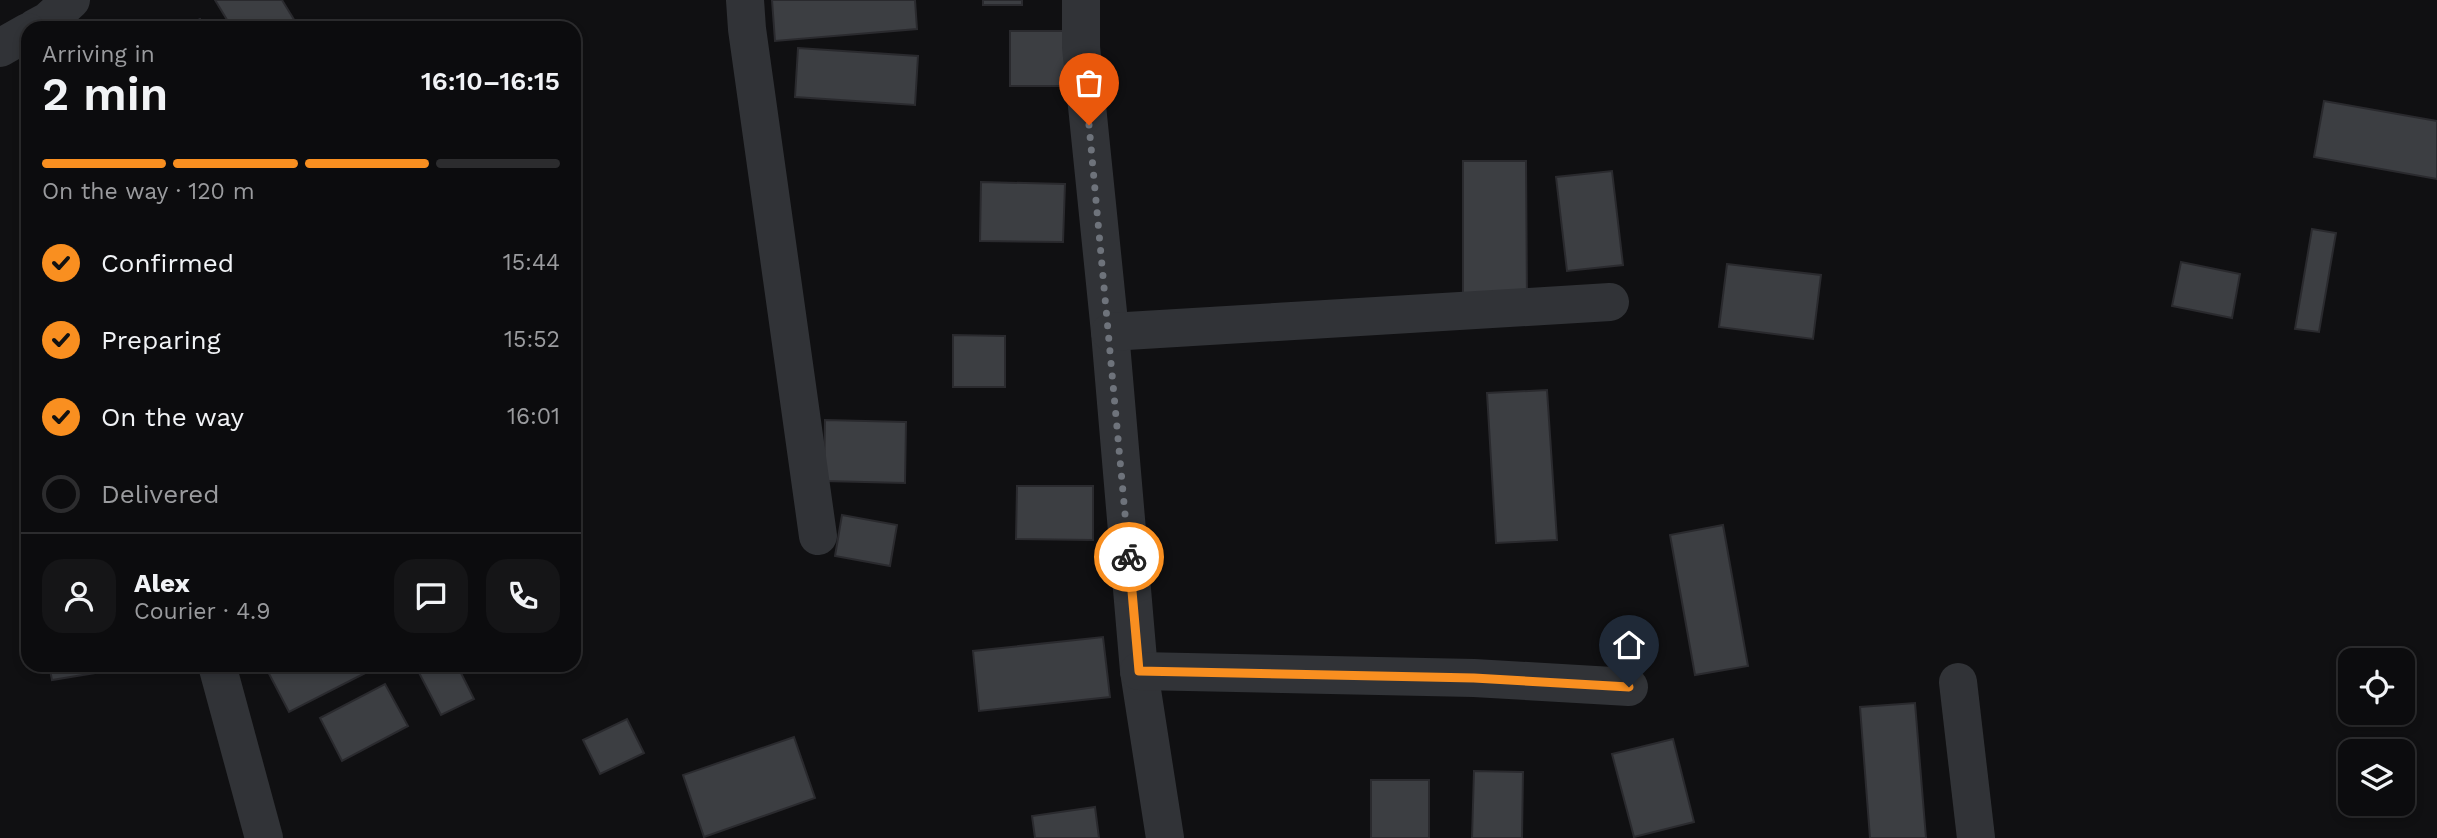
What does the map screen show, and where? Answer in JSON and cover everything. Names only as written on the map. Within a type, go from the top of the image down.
[{"type":"street","points":[[745,0],[818,536]]},
{"type":"street","points":[[1080,0],[1081,47],[1110,332],[1139,671],[1165,838]]},
{"type":"street","points":[[0,48],[21,34]]},
{"type":"street","points":[[1110,332],[1610,302]]},
{"type":"street","points":[[1139,671],[1474,678],[1629,687]]},
{"type":"street","points":[[219,672],[264,838]]},
{"type":"street","points":[[1958,682],[1976,838]]},
{"type":"building","points":[[215,0],[282,0],[295,21],[228,21]]},
{"type":"building","points":[[772,0],[915,0],[917,29],[775,41]]},
{"type":"building","points":[[983,0],[1022,0],[1022,5],[983,5]]},
{"type":"building","points":[[1010,31],[1069,31],[1070,86],[1010,86]]},
{"type":"building","points":[[798,48],[918,56],[915,105],[795,97]]},
{"type":"building","points":[[2324,101],[2437,121],[2437,179],[2314,157]]},
{"type":"building","points":[[1463,161],[1526,161],[1527,305],[1463,305]]},
{"type":"building","points":[[1612,171],[1623,265],[1567,271],[1556,177]]},
{"type":"building","points":[[981,182],[1065,184],[1063,242],[980,241]]},
{"type":"building","points":[[2312,229],[2336,233],[2319,332],[2295,329]]},
{"type":"building","points":[[2181,262],[2240,274],[2232,318],[2172,306]]},
{"type":"building","points":[[1727,264],[1821,275],[1813,339],[1719,327]]},
{"type":"building","points":[[953,335],[1005,336],[1005,387],[953,387]]},
{"type":"building","points":[[1547,390],[1557,540],[1496,543],[1487,393]]},
{"type":"building","points":[[825,420],[906,422],[905,483],[824,481]]},
{"type":"building","points":[[1017,486],[1093,486],[1093,540],[1016,539]]},
{"type":"building","points":[[842,515],[897,525],[890,566],[835,556]]},
{"type":"building","points":[[1723,525],[1748,666],[1695,675],[1670,535]]},
{"type":"building","points":[[1103,637],[1110,697],[979,711],[973,651]]},
{"type":"building","points":[[50,672],[101,672],[52,680]]},
{"type":"building","points":[[268,672],[367,672],[289,712]]},
{"type":"building","points":[[419,672],[460,672],[474,699],[441,715]]},
{"type":"building","points":[[385,684],[408,726],[342,761],[320,718]]},
{"type":"building","points":[[1915,703],[1926,838],[1870,838],[1860,707]]},
{"type":"building","points":[[627,719],[644,753],[600,774],[583,740]]},
{"type":"building","points":[[794,737],[815,798],[704,837],[683,775]]},
{"type":"building","points":[[1673,739],[1694,822],[1634,837],[1612,754]]},
{"type":"building","points":[[1474,771],[1523,772],[1522,838],[1472,838]]},
{"type":"building","points":[[1371,780],[1429,780],[1429,838],[1371,838]]},
{"type":"building","points":[[1095,807],[1099,838],[1035,838],[1032,816]]},
{"type":"way so far","points":[[1089,125],[1129,557]]},
{"type":"route","points":[[1129,557],[1139,671],[1474,678],[1629,687]]}]
